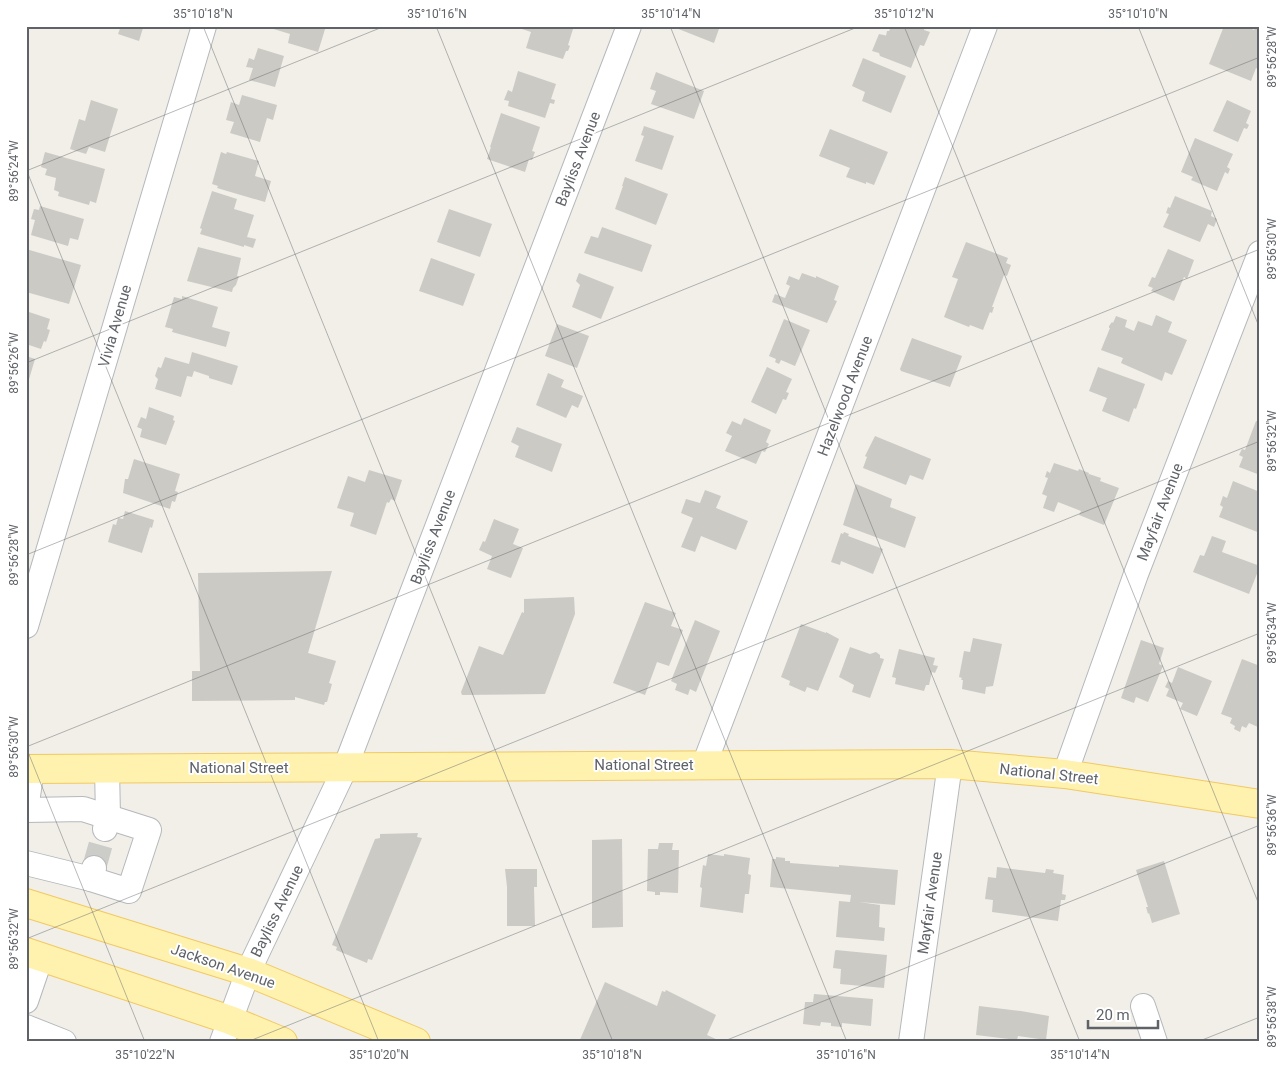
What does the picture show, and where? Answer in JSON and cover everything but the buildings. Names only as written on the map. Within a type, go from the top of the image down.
[{"type":"main road","name":"National Street","points":[[29,768],[950,764],[1065,774],[1260,804]]},
{"type":"main road","name":"Jackson Avenue","points":[[26,903],[248,972],[416,1042]]},
{"type":"main road","points":[[34,954],[226,1031],[283,1042]]},
{"type":"street","name":"Vivia Avenue","points":[[26,626],[204,26]]},
{"type":"street","name":"Bayliss Avenue","points":[[226,1031],[248,972],[345,768],[629,26]]},
{"type":"street","name":"Hazelwood Avenue","points":[[704,765],[985,26]]},
{"type":"street","name":"Mayfair Avenue","points":[[1065,774],[1136,574],[1260,253]]},
{"type":"street","name":"Mayfair Avenue","points":[[911,1042],[950,764]]},
{"type":"street","points":[[26,863],[92,873],[129,891],[149,830],[106,823],[83,809],[26,810],[29,768]]},
{"type":"street","points":[[106,823],[107,768]]},
{"type":"street","points":[[26,1001],[34,954]]},
{"type":"street","points":[[1143,1006],[1155,1042]]},
{"type":"street","points":[[26,1027],[64,1042]]},
{"type":"tunnel","points":[[94,868],[105,829]]}]
